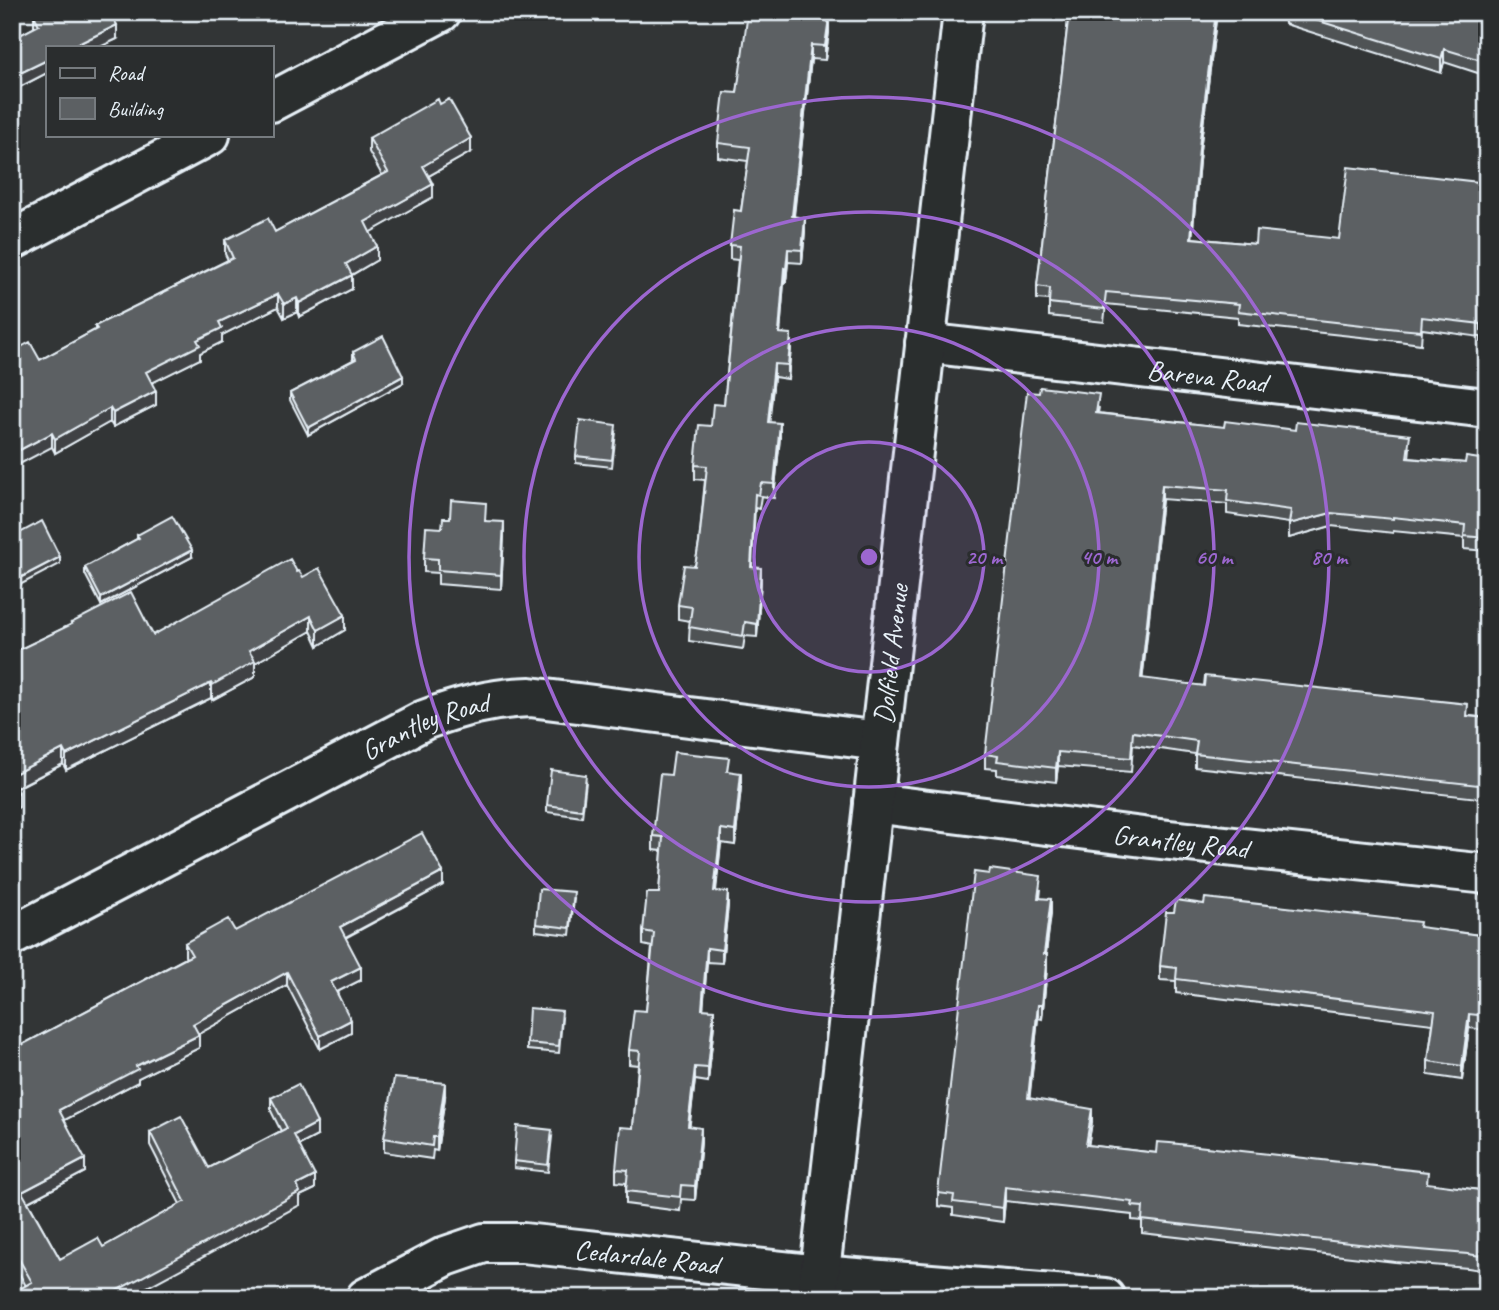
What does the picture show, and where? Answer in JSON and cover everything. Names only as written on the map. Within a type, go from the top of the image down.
[{"type":"street","points":[[273,101],[441,12]]},
{"type":"street","name":"Dolfield Avenue","points":[[818,1286],[963,12]]},
{"type":"street","points":[[12,240],[208,136]]},
{"type":"street","name":"Bareva Road","points":[[925,344],[1487,408]]},
{"type":"street","name":"Grantley Road","points":[[12,936],[424,720],[460,707],[499,698],[530,697],[880,741]]},
{"type":"street","name":"Grantley Road","points":[[873,803],[1151,838],[1487,874]]},
{"type":"street","name":"Cedardale Road","points":[[366,1298],[446,1256],[484,1243],[523,1243],[818,1286],[1105,1298]]},
{"type":"building","points":[[39,12],[110,12],[117,25],[74,46],[46,46],[46,60],[12,77],[12,39],[39,25],[34,15]]},
{"type":"building","points":[[748,12],[813,12],[813,16],[829,18],[825,46],[811,45],[792,216],[805,218],[802,250],[788,249],[786,269],[784,268],[779,333],[791,334],[788,365],[774,364],[768,422],[780,423],[774,484],[761,483],[759,495],[755,494],[751,567],[761,568],[757,624],[745,622],[743,636],[689,627],[692,607],[678,605],[684,565],[695,566],[699,543],[707,466],[695,465],[699,425],[711,426],[713,404],[724,405],[740,246],[730,245],[734,210],[741,211],[750,147],[718,143],[724,92],[737,93]]},
{"type":"building","points":[[1069,12],[1216,12],[1191,238],[1255,244],[1256,230],[1339,239],[1348,167],[1487,183],[1487,330],[1481,330],[1481,324],[1422,317],[1421,331],[1398,329],[1238,311],[1239,304],[1106,292],[1104,309],[1049,303],[1050,288],[1037,286]]},
{"type":"building","points":[[1290,12],[1487,12],[1487,62],[1444,49],[1441,59]]},
{"type":"building","points":[[438,99],[440,104],[449,99],[471,138],[423,166],[433,184],[365,222],[377,246],[346,264],[352,275],[299,303],[297,298],[284,304],[278,294],[219,322],[222,328],[197,340],[200,345],[146,372],[156,391],[113,413],[110,408],[55,439],[52,433],[12,454],[12,352],[30,342],[40,360],[97,329],[95,326],[233,258],[225,240],[268,218],[275,232],[388,172],[369,138]]},
{"type":"building","points":[[383,336],[403,376],[308,428],[290,393],[356,359],[353,352]]},
{"type":"building","points":[[1040,387],[1099,394],[1096,413],[1224,427],[1225,421],[1295,430],[1296,422],[1410,435],[1407,458],[1465,463],[1466,457],[1487,460],[1487,538],[1464,536],[1465,525],[1393,517],[1331,513],[1289,524],[1291,510],[1227,501],[1228,490],[1162,485],[1141,678],[1204,686],[1205,676],[1468,704],[1467,716],[1487,718],[1487,786],[1195,754],[1197,741],[1133,732],[1131,758],[1058,752],[1056,768],[997,761],[998,756],[985,754],[1027,392],[1039,393]]},
{"type":"building","points":[[580,420],[616,425],[612,460],[576,456]]},
{"type":"building","points":[[451,500],[486,503],[485,521],[504,522],[501,575],[438,570],[438,559],[424,558],[426,527],[442,528],[443,518],[450,518]]},
{"type":"building","points":[[172,516],[192,550],[101,598],[85,567],[139,538],[137,535]]},
{"type":"building","points":[[42,521],[60,557],[12,582],[12,537]]},
{"type":"building","points":[[290,559],[303,577],[319,568],[345,615],[318,630],[311,616],[249,651],[255,661],[212,685],[211,683],[66,755],[63,749],[12,775],[12,653],[131,592],[153,635]]},
{"type":"building","points":[[674,752],[729,758],[727,771],[741,773],[735,831],[721,829],[714,891],[728,892],[722,950],[707,948],[702,1009],[714,1010],[708,1068],[695,1067],[688,1126],[701,1128],[695,1186],[681,1185],[680,1197],[626,1191],[628,1170],[616,1169],[620,1127],[633,1128],[640,1051],[629,1050],[634,1010],[646,1011],[654,933],[643,931],[647,893],[659,893],[663,837],[653,836],[660,774],[671,775]]},
{"type":"building","points":[[551,770],[586,775],[582,810],[547,805]]},
{"type":"building","points":[[12,778],[19,792],[12,795]]},
{"type":"building","points":[[422,833],[443,872],[340,927],[361,967],[331,982],[351,1020],[320,1036],[287,972],[193,1024],[199,1035],[136,1066],[138,1069],[59,1110],[85,1159],[22,1192],[60,1259],[98,1238],[103,1247],[185,1201],[150,1132],[181,1116],[209,1168],[287,1128],[271,1098],[298,1084],[317,1123],[294,1135],[315,1176],[297,1185],[300,1192],[103,1298],[12,1298],[12,1293],[32,1282],[12,1247],[12,1050],[192,955],[185,943],[228,919],[235,931]]},
{"type":"building","points":[[990,869],[1041,876],[1038,898],[1051,899],[1044,954],[1047,954],[1042,1005],[1038,1005],[1028,1098],[1092,1109],[1086,1145],[1156,1153],[1157,1142],[1170,1143],[1428,1172],[1427,1183],[1487,1191],[1487,1257],[1142,1220],[1143,1207],[1132,1206],[1133,1202],[1005,1187],[1003,1208],[953,1202],[954,1195],[938,1193],[974,872],[989,874]]},
{"type":"building","points":[[539,889],[574,892],[570,928],[536,924]]},
{"type":"building","points":[[1205,898],[1420,922],[1419,927],[1487,936],[1487,1016],[1469,1014],[1462,1066],[1428,1061],[1435,1011],[1176,979],[1177,968],[1160,966],[1166,912],[1174,912],[1176,900],[1204,904]]},
{"type":"building","points":[[529,1008],[562,1011],[559,1046],[527,1043]]},
{"type":"building","points":[[394,1078],[445,1083],[437,1137],[433,1137],[432,1146],[384,1138]]},
{"type":"building","points":[[517,1126],[552,1130],[548,1165],[514,1161]]},
{"type":"building","points":[[610,1293],[641,1298],[609,1298]]}]
